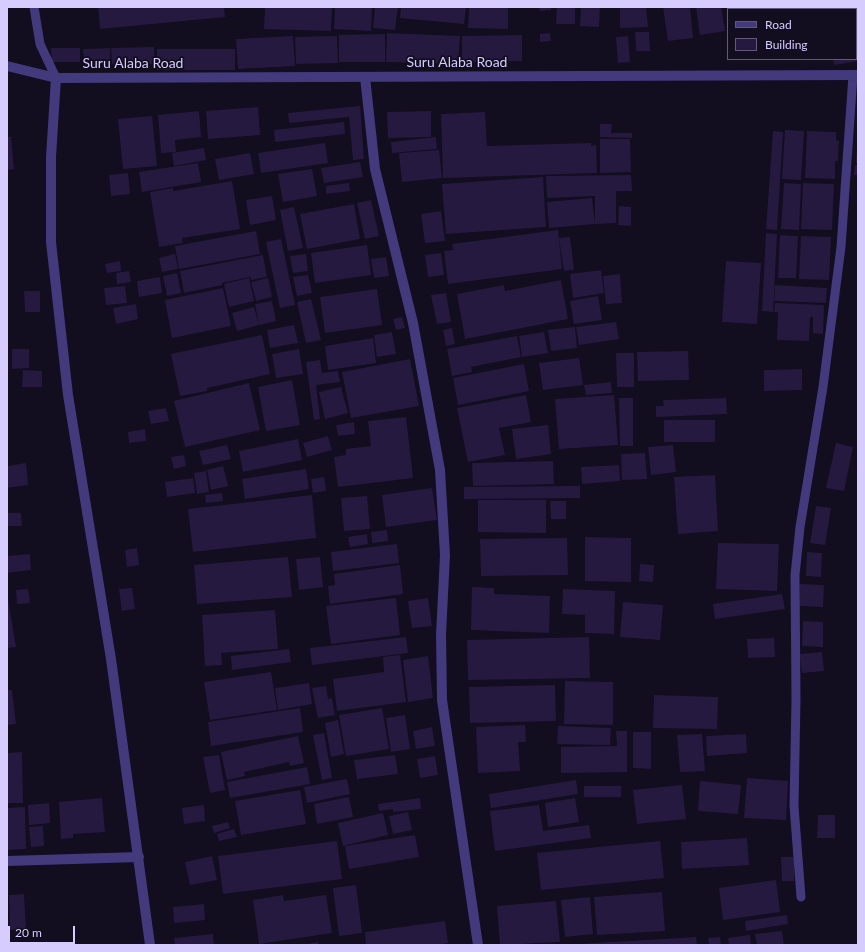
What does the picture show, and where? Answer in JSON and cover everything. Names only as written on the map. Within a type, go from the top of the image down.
[{"type":"street","name":"Suru Alaba Road","points":[[7,66],[56,78],[855,75]]},
{"type":"street","points":[[365,76],[375,169],[413,323],[440,470],[445,555],[440,635],[442,700],[478,945]]},
{"type":"street","points":[[56,78],[51,157],[51,242],[68,395],[112,659],[150,945]]},
{"type":"street","points":[[7,861],[139,857]]},
{"type":"lane","points":[[34,7],[40,44],[56,78]]},
{"type":"lane","points":[[800,897],[794,806],[796,699],[795,575],[800,527],[823,386],[841,247],[855,75]]},
{"type":"building","points":[[98,7],[224,7],[225,17],[100,29]]},
{"type":"building","points":[[265,7],[332,7],[331,31],[264,29]]},
{"type":"building","points":[[335,7],[372,7],[371,31],[334,29]]},
{"type":"building","points":[[375,7],[398,7],[395,30],[373,28]]},
{"type":"building","points":[[401,7],[466,7],[464,24],[400,18]]},
{"type":"building","points":[[469,7],[508,7],[508,29],[468,28]]},
{"type":"building","points":[[539,7],[551,7],[551,10],[540,11]]},
{"type":"building","points":[[557,7],[575,7],[575,24],[556,24]]},
{"type":"building","points":[[581,7],[600,7],[599,27],[580,26]]},
{"type":"building","points":[[620,7],[646,7],[648,27],[620,28]]},
{"type":"building","points":[[663,7],[690,7],[693,38],[668,41]]},
{"type":"building","points":[[696,7],[721,7],[725,31],[700,35]]},
{"type":"building","points":[[730,7],[757,7],[757,8]]},
{"type":"building","points":[[789,7],[790,8],[763,8]]},
{"type":"building","points":[[792,7],[814,7],[814,8]]},
{"type":"building","points":[[823,7],[836,7],[836,8]]},
{"type":"building","points":[[839,7],[852,8],[840,8]]},
{"type":"building","points":[[635,32],[649,32],[650,51],[636,51]]},
{"type":"building","points":[[387,33],[460,36],[458,64],[386,62]]},
{"type":"building","points":[[550,33],[551,41],[540,42],[540,34]]},
{"type":"building","points":[[385,34],[385,62],[339,62],[339,35]]},
{"type":"building","points":[[522,35],[522,61],[462,62],[462,36]]},
{"type":"building","points":[[293,36],[295,66],[238,69],[236,39]]},
{"type":"building","points":[[337,36],[338,63],[296,64],[295,37]]},
{"type":"building","points":[[628,36],[630,62],[618,63],[616,37]]},
{"type":"building","points":[[858,46],[858,61],[834,65],[833,60],[857,60]]},
{"type":"building","points":[[154,47],[155,64],[112,64],[111,48]]},
{"type":"building","points":[[51,48],[80,48],[80,62],[52,62]]},
{"type":"building","points":[[110,48],[110,62],[84,63],[83,49]]},
{"type":"building","points":[[157,49],[235,49],[235,70],[157,70]]},
{"type":"building","points":[[360,106],[364,159],[353,160],[349,117],[289,123],[288,113]]},
{"type":"building","points":[[258,107],[260,135],[208,139],[206,111]]},
{"type":"building","points":[[199,111],[201,137],[175,140],[176,152],[161,153],[158,115]]},
{"type":"building","points":[[431,111],[431,137],[388,138],[387,112]]},
{"type":"building","points":[[485,112],[487,146],[591,143],[591,146],[596,145],[597,173],[443,178],[441,114]]},
{"type":"building","points":[[152,116],[157,166],[123,169],[118,119]]},
{"type":"building","points":[[344,122],[345,134],[275,142],[274,130]]},
{"type":"building","points":[[600,124],[612,124],[611,133],[632,133],[632,138],[600,137]]},
{"type":"building","points":[[785,130],[804,131],[801,180],[782,179]]},
{"type":"building","points":[[773,131],[783,132],[777,230],[766,229]]},
{"type":"building","points":[[807,131],[836,132],[836,140],[839,141],[838,161],[835,161],[835,179],[805,178]]},
{"type":"building","points":[[7,137],[11,137],[14,169],[7,170]]},
{"type":"building","points":[[436,137],[437,149],[392,153],[391,142]]},
{"type":"building","points":[[600,139],[630,139],[631,172],[600,173]]},
{"type":"building","points":[[325,143],[328,163],[261,173],[258,153]]},
{"type":"building","points":[[857,147],[858,163],[856,163]]},
{"type":"building","points":[[204,148],[206,160],[174,166],[172,153]]},
{"type":"building","points":[[439,150],[442,178],[402,182],[399,153]]},
{"type":"building","points":[[250,153],[254,174],[219,180],[215,159]]},
{"type":"building","points":[[360,162],[363,177],[324,183],[321,168]]},
{"type":"building","points":[[198,163],[201,182],[142,192],[139,172]]},
{"type":"building","points":[[855,165],[858,165],[858,175],[854,175]]},
{"type":"building","points":[[312,169],[317,196],[283,202],[278,174]]},
{"type":"building","points":[[128,173],[130,194],[111,196],[109,175]]},
{"type":"building","points":[[631,175],[632,191],[616,191],[616,223],[595,224],[595,196],[547,198],[546,176]]},
{"type":"building","points":[[543,177],[546,227],[446,234],[442,184]]},
{"type":"building","points":[[232,181],[240,229],[182,238],[183,243],[159,247],[150,192],[173,188],[173,191]]},
{"type":"building","points":[[349,183],[350,191],[326,194],[326,186]]},
{"type":"building","points":[[784,183],[801,184],[799,230],[781,229]]},
{"type":"building","points":[[803,183],[834,184],[832,230],[801,229]]},
{"type":"building","points":[[272,196],[276,220],[250,225],[246,200]]},
{"type":"building","points":[[592,198],[595,224],[549,228],[547,202]]},
{"type":"building","points":[[371,200],[379,236],[365,239],[357,203]]},
{"type":"building","points":[[354,204],[360,239],[307,249],[300,214]]},
{"type":"building","points":[[619,206],[631,207],[631,226],[618,225]]},
{"type":"building","points":[[294,207],[303,248],[288,251],[280,210]]},
{"type":"building","points":[[441,211],[445,241],[425,243],[421,214]]},
{"type":"building","points":[[558,230],[562,269],[448,284],[444,251],[453,250],[452,244]]},
{"type":"building","points":[[256,231],[260,254],[179,269],[175,246]]},
{"type":"building","points":[[766,233],[777,234],[773,312],[762,311]]},
{"type":"building","points":[[780,235],[798,236],[796,278],[778,278]]},
{"type":"building","points":[[801,236],[831,237],[829,280],[799,279]]},
{"type":"building","points":[[570,237],[574,270],[564,271],[559,238]]},
{"type":"building","points":[[281,239],[295,305],[280,308],[266,242]]},
{"type":"building","points":[[367,245],[371,275],[315,283],[311,253]]},
{"type":"building","points":[[441,253],[444,275],[428,277],[425,255]]},
{"type":"building","points":[[175,254],[178,269],[162,272],[159,258]]},
{"type":"building","points":[[306,254],[308,271],[293,273],[290,256]]},
{"type":"building","points":[[263,255],[267,277],[251,280],[250,277],[184,293],[180,271]]},
{"type":"building","points":[[386,257],[389,276],[374,278],[371,259]]},
{"type":"building","points":[[120,261],[121,271],[107,273],[105,264]]},
{"type":"building","points":[[726,261],[761,263],[757,324],[722,322]]},
{"type":"building","points":[[601,270],[604,293],[573,298],[570,274]]},
{"type":"building","points":[[129,271],[131,282],[117,284],[116,273]]},
{"type":"building","points":[[177,273],[181,293],[167,296],[163,276]]},
{"type":"building","points":[[620,274],[622,303],[606,304],[603,276]]},
{"type":"building","points":[[308,275],[312,293],[297,296],[293,277]]},
{"type":"building","points":[[160,277],[162,293],[139,297],[137,281]]},
{"type":"building","points":[[249,278],[254,301],[229,307],[224,284]]},
{"type":"building","points":[[268,278],[272,297],[256,301],[251,282]]},
{"type":"building","points":[[561,280],[568,319],[465,339],[457,294],[504,285],[505,291]]},
{"type":"building","points":[[775,285],[827,288],[826,303],[774,301]]},
{"type":"building","points":[[125,286],[127,303],[106,305],[104,288]]},
{"type":"building","points":[[223,288],[231,326],[172,338],[165,300]]},
{"type":"building","points":[[377,289],[382,325],[325,333],[320,297]]},
{"type":"building","points":[[24,291],[40,291],[40,312],[25,312]]},
{"type":"building","points":[[446,293],[451,322],[437,324],[431,295]]},
{"type":"building","points":[[598,296],[602,320],[574,324],[570,301]]},
{"type":"building","points":[[311,299],[321,340],[306,343],[297,302]]},
{"type":"building","points":[[272,301],[276,321],[259,325],[255,304]]},
{"type":"building","points":[[775,303],[824,305],[823,334],[813,333],[813,317],[810,317],[809,341],[777,340],[778,312],[774,312]]},
{"type":"building","points":[[136,304],[138,319],[116,324],[113,308]]},
{"type":"building","points":[[254,307],[259,325],[237,331],[232,313]]},
{"type":"building","points":[[402,317],[405,328],[396,330],[393,319]]},
{"type":"building","points":[[616,322],[619,339],[579,345],[576,327]]},
{"type":"building","points":[[294,325],[298,343],[270,348],[267,330]]},
{"type":"building","points":[[575,327],[577,348],[551,351],[548,330]]},
{"type":"building","points":[[452,328],[455,344],[446,346],[443,330]]},
{"type":"building","points":[[392,332],[396,354],[377,357],[374,335]]},
{"type":"building","points":[[544,332],[548,353],[522,357],[519,336]]},
{"type":"building","points":[[262,335],[270,374],[207,388],[207,391],[180,396],[171,354]]},
{"type":"building","points":[[517,336],[521,357],[471,367],[472,372],[452,376],[447,349]]},
{"type":"building","points":[[373,338],[376,363],[328,370],[325,346]]},
{"type":"building","points":[[12,349],[29,349],[29,368],[12,369]]},
{"type":"building","points":[[299,349],[303,374],[276,378],[272,354]]},
{"type":"building","points":[[688,351],[689,380],[638,381],[637,352]]},
{"type":"building","points":[[616,353],[634,353],[634,387],[617,387]]},
{"type":"building","points":[[579,358],[583,385],[543,390],[539,363]]},
{"type":"building","points":[[410,359],[419,406],[351,418],[342,372]]},
{"type":"building","points":[[320,360],[322,373],[338,371],[340,382],[316,385],[320,419],[314,420],[306,362]]},
{"type":"building","points":[[524,364],[529,391],[458,405],[453,378]]},
{"type":"building","points":[[802,369],[802,390],[764,391],[764,370]]},
{"type":"building","points":[[23,370],[42,371],[42,387],[22,387]]},
{"type":"building","points":[[292,380],[300,425],[266,431],[258,387]]},
{"type":"building","points":[[611,382],[612,393],[586,395],[584,385]]},
{"type":"building","points":[[249,383],[260,430],[185,447],[174,401]]},
{"type":"building","points":[[341,387],[348,413],[325,419],[319,392]]},
{"type":"building","points":[[526,395],[531,422],[499,428],[505,455],[468,462],[457,408]]},
{"type":"building","points":[[614,395],[618,445],[559,449],[555,399]]},
{"type":"building","points":[[619,398],[633,398],[633,446],[620,446]]},
{"type":"building","points":[[726,398],[727,414],[656,417],[656,406],[664,406],[663,400]]},
{"type":"building","points":[[166,408],[169,421],[151,424],[148,411]]},
{"type":"building","points":[[406,417],[413,478],[338,487],[334,457],[346,455],[346,449],[371,446],[368,421]]},
{"type":"building","points":[[664,420],[715,420],[715,442],[664,442]]},
{"type":"building","points":[[354,422],[355,434],[338,436],[336,425]]},
{"type":"building","points":[[548,425],[551,454],[516,459],[512,429]]},
{"type":"building","points":[[145,429],[146,441],[129,443],[128,432]]},
{"type":"building","points":[[328,436],[332,450],[307,457],[303,443]]},
{"type":"building","points":[[298,439],[302,460],[243,472],[239,451]]},
{"type":"building","points":[[836,443],[853,447],[844,491],[826,488]]},
{"type":"building","points":[[227,445],[231,459],[203,465],[199,451]]},
{"type":"building","points":[[673,445],[676,472],[651,475],[648,447]]},
{"type":"building","points":[[645,453],[647,479],[622,480],[621,454]]},
{"type":"building","points":[[184,455],[186,466],[174,469],[171,457]]},
{"type":"building","points":[[553,461],[554,484],[473,486],[472,463]]},
{"type":"building","points":[[26,463],[28,485],[7,488],[7,466]]},
{"type":"building","points":[[619,465],[620,481],[582,484],[581,467]]},
{"type":"building","points":[[223,466],[228,486],[211,490],[207,470]]},
{"type":"building","points":[[306,469],[309,489],[245,499],[242,479]]},
{"type":"building","points":[[206,471],[209,492],[197,494],[194,473]]},
{"type":"building","points":[[715,475],[718,531],[678,534],[674,477]]},
{"type":"building","points":[[324,477],[326,491],[313,493],[311,479]]},
{"type":"building","points":[[193,478],[195,493],[167,497],[165,482]]},
{"type":"building","points":[[580,486],[580,498],[464,499],[464,487]]},
{"type":"building","points":[[432,488],[437,520],[386,527],[382,495]]},
{"type":"building","points":[[222,493],[223,501],[206,503],[205,495]]},
{"type":"building","points":[[312,495],[316,538],[193,552],[188,509]]},
{"type":"building","points":[[367,496],[370,529],[344,531],[341,498]]},
{"type":"building","points":[[478,500],[546,500],[546,533],[478,532]]},
{"type":"building","points":[[550,501],[566,501],[566,519],[551,519]]},
{"type":"building","points":[[816,506],[831,508],[825,545],[810,543]]},
{"type":"building","points":[[7,513],[21,513],[22,526],[7,526]]},
{"type":"building","points":[[387,530],[388,541],[372,543],[371,532]]},
{"type":"building","points":[[367,534],[368,544],[350,547],[348,537]]},
{"type":"building","points":[[585,537],[631,538],[631,582],[585,581]]},
{"type":"building","points":[[567,538],[568,575],[481,576],[480,539]]},
{"type":"building","points":[[718,543],[779,544],[777,591],[716,589]]},
{"type":"building","points":[[397,544],[399,563],[333,571],[331,552]]},
{"type":"building","points":[[137,548],[139,565],[127,567],[125,550]]},
{"type":"building","points":[[807,552],[822,553],[821,577],[806,576]]},
{"type":"building","points":[[30,554],[31,570],[7,573],[7,556]]},
{"type":"building","points":[[288,557],[292,597],[197,604],[194,565]]},
{"type":"building","points":[[320,557],[323,587],[299,590],[296,559]]},
{"type":"building","points":[[640,564],[654,565],[653,582],[639,581]]},
{"type":"building","points":[[400,565],[403,594],[330,604],[328,586],[335,585],[334,574]]},
{"type":"building","points":[[800,584],[824,585],[823,607],[799,606]]},
{"type":"building","points":[[472,587],[494,588],[494,594],[550,596],[549,633],[471,630]]},
{"type":"building","points":[[132,588],[135,609],[122,611],[119,589]]},
{"type":"building","points":[[28,589],[30,603],[17,604],[16,590]]},
{"type":"building","points":[[563,589],[615,591],[614,634],[585,633],[585,615],[562,614]]},
{"type":"building","points":[[7,593],[16,647],[7,648]]},
{"type":"building","points":[[782,594],[785,609],[715,619],[713,604]]},
{"type":"building","points":[[396,598],[400,635],[331,644],[326,606]]},
{"type":"building","points":[[428,598],[432,626],[412,628],[408,601]]},
{"type":"building","points":[[623,602],[663,605],[660,640],[620,637]]},
{"type":"building","points":[[275,610],[278,649],[221,653],[222,665],[205,666],[202,615]]},
{"type":"building","points":[[803,621],[823,622],[823,647],[802,646]]},
{"type":"building","points":[[406,637],[408,653],[312,665],[310,648]]},
{"type":"building","points":[[589,637],[590,678],[468,680],[467,640]]},
{"type":"building","points":[[774,638],[775,657],[748,658],[747,639]]},
{"type":"building","points":[[289,649],[291,662],[232,670],[231,656]]},
{"type":"building","points":[[822,652],[824,671],[802,673],[800,654]]},
{"type":"building","points":[[400,655],[406,702],[337,711],[333,679],[384,672],[383,657]]},
{"type":"building","points":[[428,656],[433,698],[408,702],[403,660]]},
{"type":"building","points":[[271,672],[277,710],[210,720],[204,682]]},
{"type":"building","points":[[565,681],[613,682],[613,725],[564,724]]},
{"type":"building","points":[[309,683],[312,704],[278,710],[275,688]]},
{"type":"building","points":[[555,685],[556,721],[470,723],[469,687]]},
{"type":"building","points":[[326,686],[328,699],[332,698],[335,715],[318,718],[312,688]]},
{"type":"building","points":[[7,690],[12,690],[16,724],[7,725]]},
{"type":"building","points":[[654,695],[718,697],[717,729],[653,728]]},
{"type":"building","points":[[300,708],[303,732],[211,746],[208,722]]},
{"type":"building","points":[[382,708],[389,749],[346,756],[339,715]]},
{"type":"building","points":[[405,715],[410,749],[391,752],[386,718]]},
{"type":"building","points":[[338,720],[344,754],[331,757],[325,723]]},
{"type":"building","points":[[525,725],[526,742],[518,742],[520,771],[478,773],[476,727]]},
{"type":"building","points":[[558,726],[611,728],[610,745],[557,744]]},
{"type":"building","points":[[432,727],[435,746],[416,749],[413,731]]},
{"type":"building","points":[[616,731],[627,731],[627,772],[561,773],[561,747],[617,746]]},
{"type":"building","points":[[633,732],[651,732],[651,769],[633,768]]},
{"type":"building","points":[[324,733],[332,778],[322,780],[313,735]]},
{"type":"building","points":[[702,734],[705,771],[680,772],[677,735]]},
{"type":"building","points":[[746,734],[747,753],[707,756],[706,736]]},
{"type":"building","points":[[298,736],[304,763],[290,766],[289,762],[244,772],[245,776],[227,780],[221,752]]},
{"type":"building","points":[[22,752],[23,803],[7,803],[7,753]]},
{"type":"building","points":[[219,755],[225,790],[210,793],[203,757]]},
{"type":"building","points":[[395,755],[398,774],[357,779],[354,760]]},
{"type":"building","points":[[435,756],[438,775],[420,778],[417,759]]},
{"type":"building","points":[[307,767],[310,784],[230,798],[227,782]]},
{"type":"building","points":[[747,778],[788,781],[786,820],[744,818]]},
{"type":"building","points":[[347,779],[350,794],[307,803],[304,787]]},
{"type":"building","points":[[576,780],[578,794],[491,808],[489,794]]},
{"type":"building","points":[[700,781],[741,785],[738,814],[698,811]]},
{"type":"building","points":[[682,785],[686,819],[637,824],[633,790]]},
{"type":"building","points":[[584,786],[621,786],[621,797],[584,797]]},
{"type":"building","points":[[300,790],[306,824],[241,835],[235,801]]},
{"type":"building","points":[[349,797],[353,817],[317,824],[314,804]]},
{"type":"building","points":[[102,798],[105,832],[73,834],[73,838],[61,839],[59,802]]},
{"type":"building","points":[[420,798],[421,809],[393,812],[393,809],[379,811],[378,804]]},
{"type":"building","points":[[575,798],[579,822],[548,827],[545,803]]},
{"type":"building","points":[[49,803],[50,823],[29,825],[28,805]]},
{"type":"building","points":[[204,805],[205,821],[184,824],[182,808]]},
{"type":"building","points":[[539,805],[543,831],[589,825],[591,838],[495,851],[490,811]]},
{"type":"building","points":[[25,807],[26,849],[7,850],[7,808]]},
{"type":"building","points":[[408,812],[412,830],[393,834],[389,816]]},
{"type":"building","points":[[383,813],[388,835],[343,846],[338,823]]},
{"type":"building","points":[[818,815],[835,815],[835,838],[817,838]]},
{"type":"building","points":[[228,822],[230,828],[214,833],[212,826]]},
{"type":"building","points":[[43,826],[44,846],[31,847],[29,827]]},
{"type":"building","points":[[234,829],[237,837],[219,841],[217,834]]},
{"type":"building","points":[[415,835],[419,857],[349,869],[345,846]]},
{"type":"building","points":[[747,838],[749,865],[682,869],[681,842]]},
{"type":"building","points":[[337,841],[342,879],[223,894],[218,856]]},
{"type":"building","points":[[660,841],[664,878],[541,890],[537,853]]},
{"type":"building","points":[[212,856],[217,880],[190,885],[185,862]]},
{"type":"building","points":[[781,857],[794,857],[794,881],[782,881]]},
{"type":"building","points":[[776,880],[780,912],[723,920],[719,888]]},
{"type":"building","points":[[356,885],[362,933],[339,936],[333,888]]},
{"type":"building","points":[[662,892],[665,931],[597,935],[594,897]]},
{"type":"building","points":[[24,894],[26,929],[10,930],[9,895]]},
{"type":"building","points":[[283,895],[284,901],[326,895],[332,933],[259,944],[253,900]]},
{"type":"building","points":[[590,897],[593,934],[565,937],[561,900]]},
{"type":"building","points":[[556,901],[560,942],[500,945],[497,906]]},
{"type":"building","points":[[204,904],[205,920],[174,923],[173,907]]},
{"type":"building","points":[[787,915],[788,924],[746,931],[745,921]]},
{"type":"building","points":[[8,919],[9,933],[7,933]]},
{"type":"building","points":[[445,921],[448,943],[433,945],[366,945],[365,932]]},
{"type":"building","points":[[782,931],[784,945],[757,945],[755,934]]},
{"type":"building","points":[[213,934],[214,945],[175,945],[174,938]]},
{"type":"building","points":[[750,935],[751,945],[729,945],[728,938]]},
{"type":"building","points":[[696,937],[697,945],[579,945],[579,944]]},
{"type":"building","points":[[720,937],[721,945],[709,945],[708,938]]},
{"type":"building","points":[[318,942],[318,945],[308,945],[308,944]]}]
